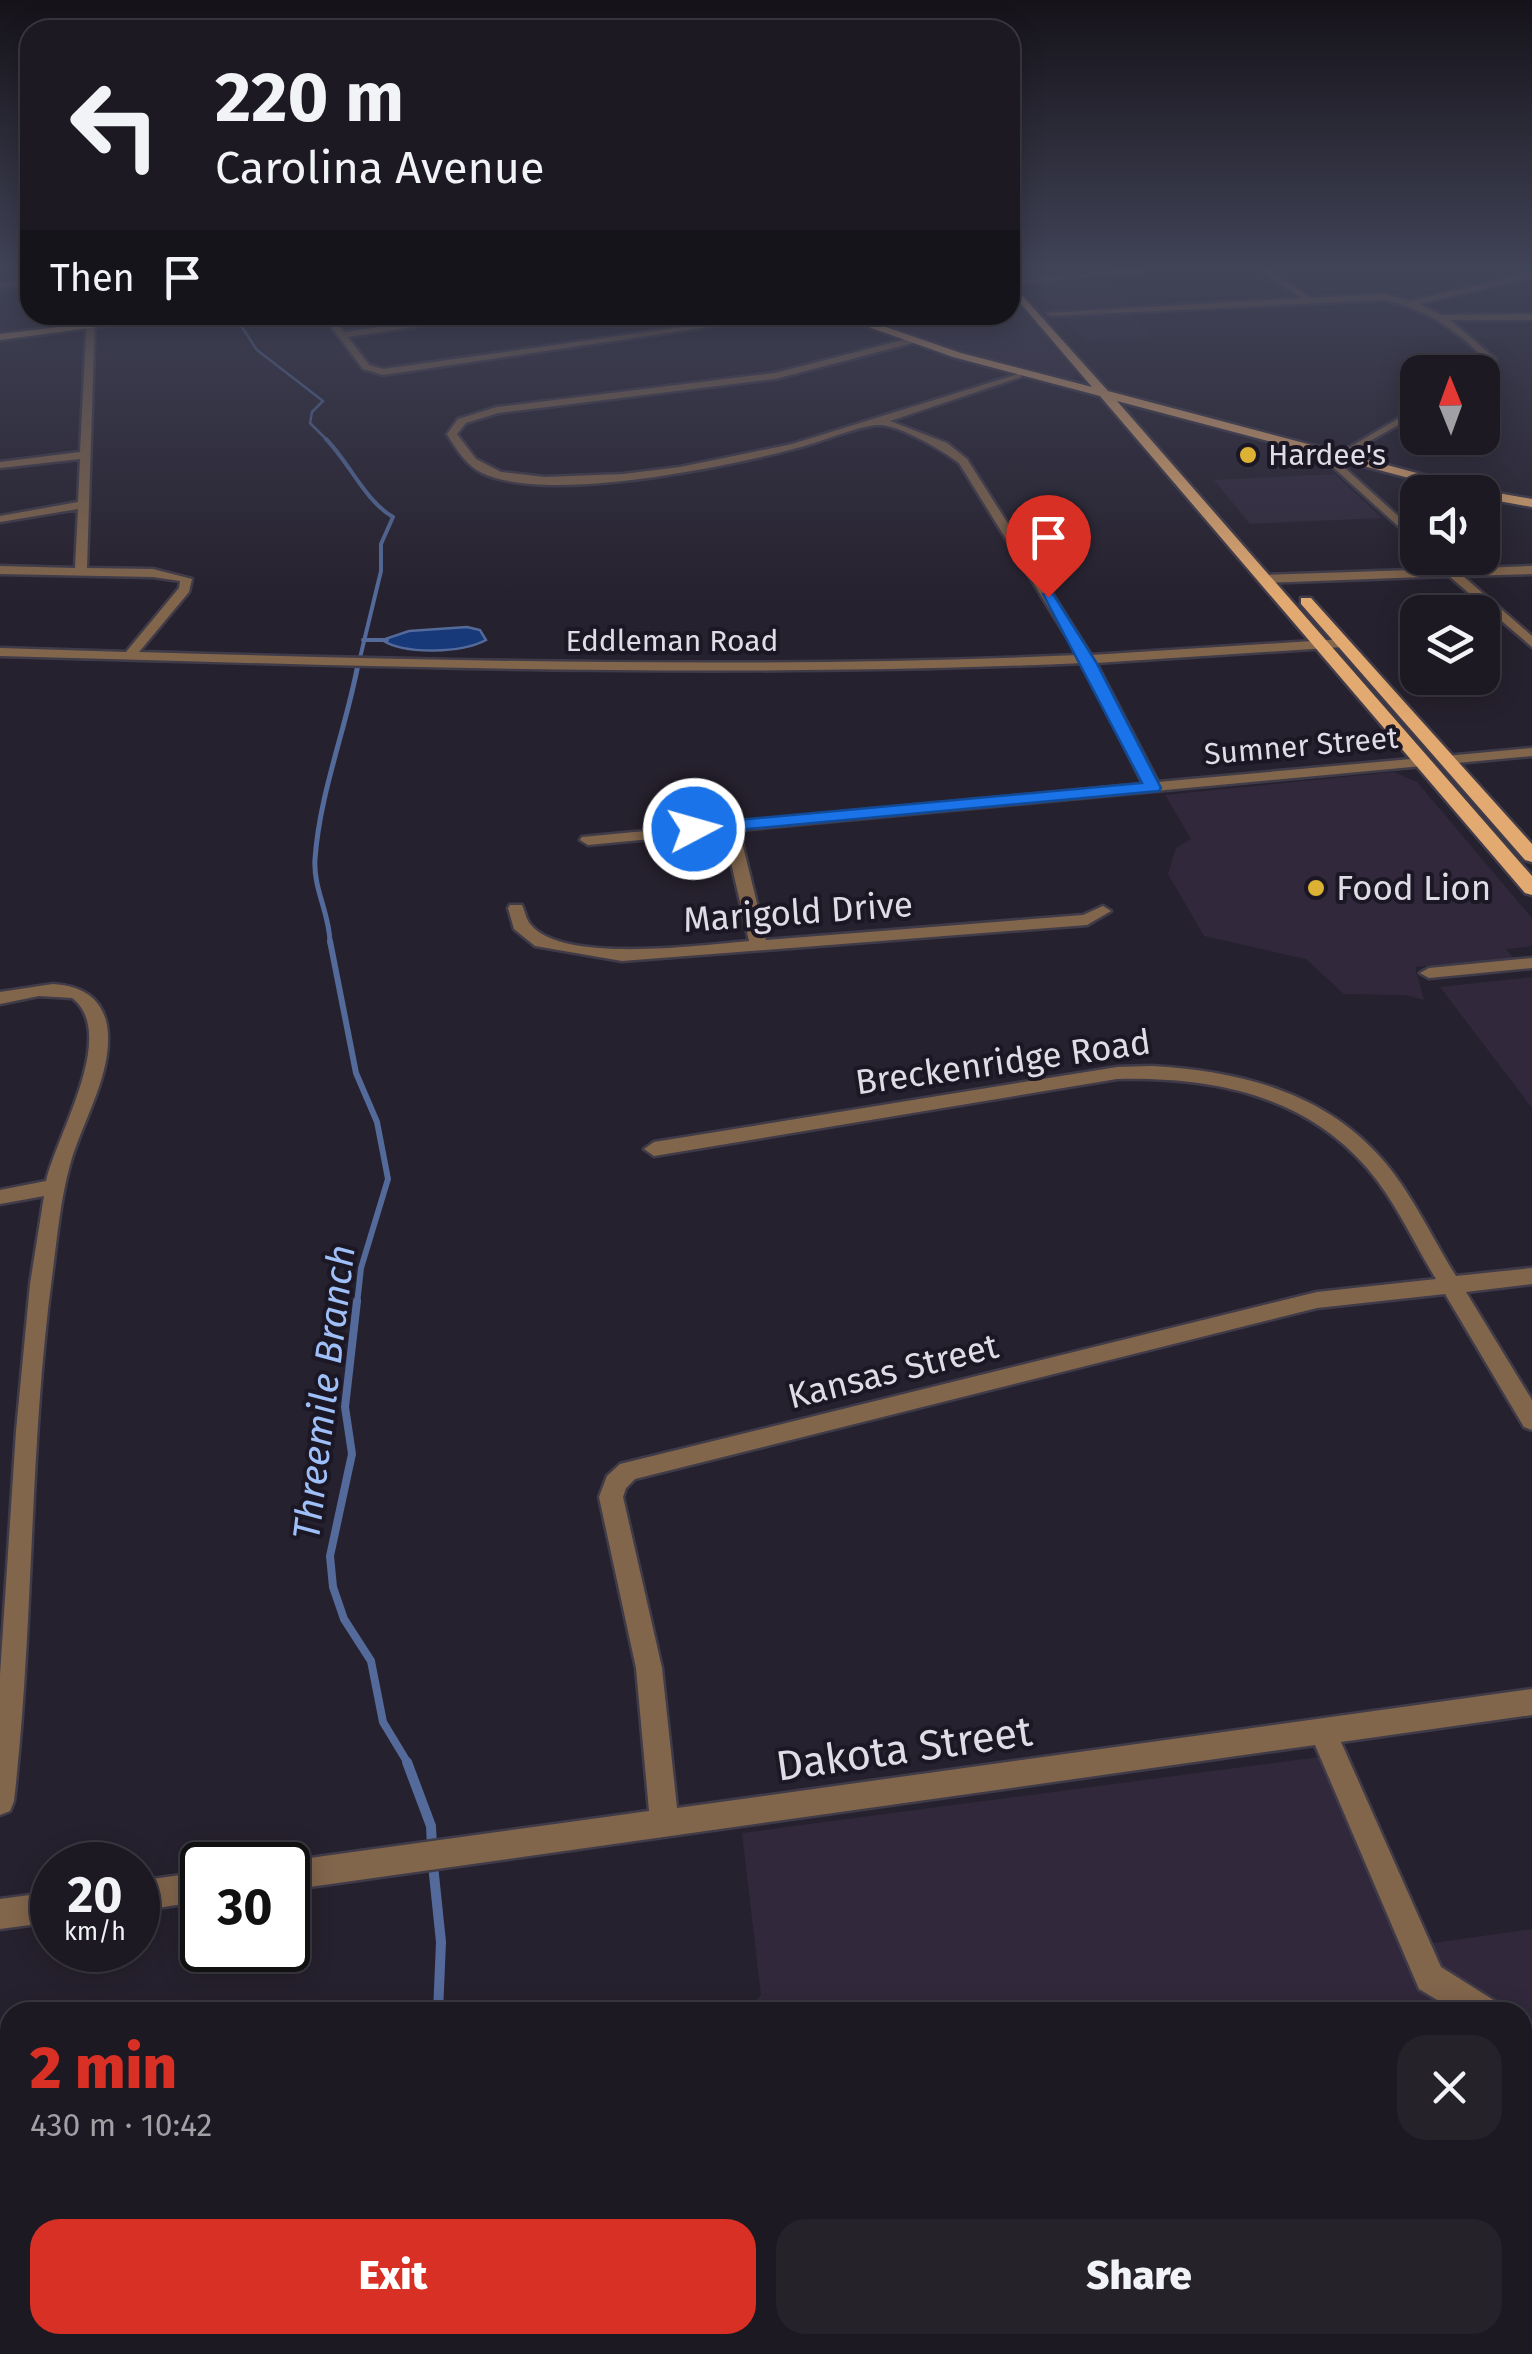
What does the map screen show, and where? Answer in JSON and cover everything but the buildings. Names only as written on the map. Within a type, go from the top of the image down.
[{"type":"main road","points":[[1030,378],[1105,396]]},
{"type":"main road","points":[[1043,378],[1340,467],[1389,473]]},
{"type":"main road","points":[[1055,381],[1078,378]]},
{"type":"main road","points":[[1090,378],[1532,889]]},
{"type":"main road","points":[[1106,378],[1532,856]]},
{"type":"main road","points":[[1340,467],[1400,475]]},
{"type":"main road","points":[[1500,497],[1532,504]]},
{"type":"street","points":[[81,571],[88,378]]},
{"type":"street","points":[[759,378],[498,410],[462,421],[452,434],[470,460],[488,472],[570,480],[646,475],[732,460],[881,421],[1010,378]]},
{"type":"street","points":[[881,421],[943,445],[964,460],[1089,662],[1153,788]]},
{"type":"street","points":[[1340,467],[1400,423]]},
{"type":"street","points":[[0,465],[86,455]]},
{"type":"street","points":[[1340,467],[1367,469]]},
{"type":"street","points":[[1340,467],[1400,524]]},
{"type":"street","points":[[0,519],[85,504]]},
{"type":"street","points":[[0,570],[166,573],[186,579],[185,589],[130,655]]},
{"type":"street","points":[[1500,571],[1532,570]]},
{"type":"street","points":[[1264,579],[1400,575]]},
{"type":"street","points":[[1454,575],[1532,643]]},
{"type":"street","name":"Eddleman Road","points":[[0,652],[418,664],[912,667],[1089,662],[1342,643]]},
{"type":"street","name":"Sumner Street","points":[[1446,760],[1532,752]]},
{"type":"street","name":"Sumner Street","points":[[588,840],[1422,762]]},
{"type":"street","points":[[730,826],[759,946]]},
{"type":"street","name":"Marigold Drive","points":[[516,908],[520,925],[541,942],[622,956],[1087,920],[1103,912]]},
{"type":"street","points":[[1429,973],[1532,963]]},
{"type":"street","points":[[0,998],[61,990],[90,1000],[97,1018],[94,1063],[56,1187],[36,1300],[12,1508],[0,1800]]},
{"type":"street","name":"Breckenridge Road","points":[[654,1148],[1117,1074],[1200,1074],[1276,1094],[1330,1124],[1377,1166],[1532,1420]]},
{"type":"street","points":[[0,1197],[56,1187]]},
{"type":"street","name":"Kansas Street","points":[[664,1823],[648,1668],[611,1497],[615,1483],[628,1471],[1317,1300],[1532,1276]]},
{"type":"street","name":"Dakota Street","points":[[310,1873],[1532,1702]]},
{"type":"street","points":[[1322,1730],[1430,1978],[1468,2002]]},
{"type":"street","points":[[0,1914],[30,1910]]},
{"type":"shaded area","points":[[1335,474],[1382,518],[1250,524],[1214,480]]},
{"type":"shaded area","points":[[1394,772],[1417,782],[1532,918],[1532,946],[1506,949],[1513,958],[1415,967],[1424,1000],[1406,995],[1344,994],[1306,959],[1204,936],[1168,874],[1176,848],[1191,839],[1165,795]]},
{"type":"shaded area","points":[[1532,977],[1532,1108],[1440,987]]},
{"type":"shaded area","points":[[1349,1753],[1427,1944],[1532,1929],[1532,2002],[756,2002],[761,1995],[742,1833]]},
{"type":"water","points":[[467,627],[480,630],[486,640],[463,648],[434,650],[405,648],[382,640],[409,631]]},
{"type":"waterway","name":"Threemile Branch","points":[[293,378],[323,401],[312,412],[310,423],[326,439]]},
{"type":"waterway","name":"Threemile Branch","points":[[326,439],[329,442]]},
{"type":"waterway","name":"Threemile Branch","points":[[326,439],[374,501],[393,517],[381,544],[381,571],[364,640]]},
{"type":"waterway","name":"Threemile Branch","points":[[359,662],[364,640]]},
{"type":"waterway","points":[[364,640],[387,640]]},
{"type":"waterway","name":"Threemile Branch","points":[[330,943],[315,859],[322,808],[359,659]]},
{"type":"waterway","name":"Threemile Branch","points":[[330,941],[356,1073],[377,1122],[388,1179],[361,1268],[357,1304]]},
{"type":"waterway","name":"Threemile Branch","points":[[357,1301],[345,1407],[352,1454],[330,1556],[333,1587],[344,1619],[371,1661],[383,1722],[409,1765]]},
{"type":"waterway","name":"Threemile Branch","points":[[407,1762],[431,1826],[432,1847]]},
{"type":"waterway","name":"Threemile Branch","points":[[433,1865],[441,1942],[438,2002]]},
{"type":"place","name":"Hardee's","points":[[1248,455]]},
{"type":"place","name":"Food Lion","points":[[1316,888]]},
{"type":"route","points":[[694,829],[1153,788],[1089,662],[1048,597]]}]
